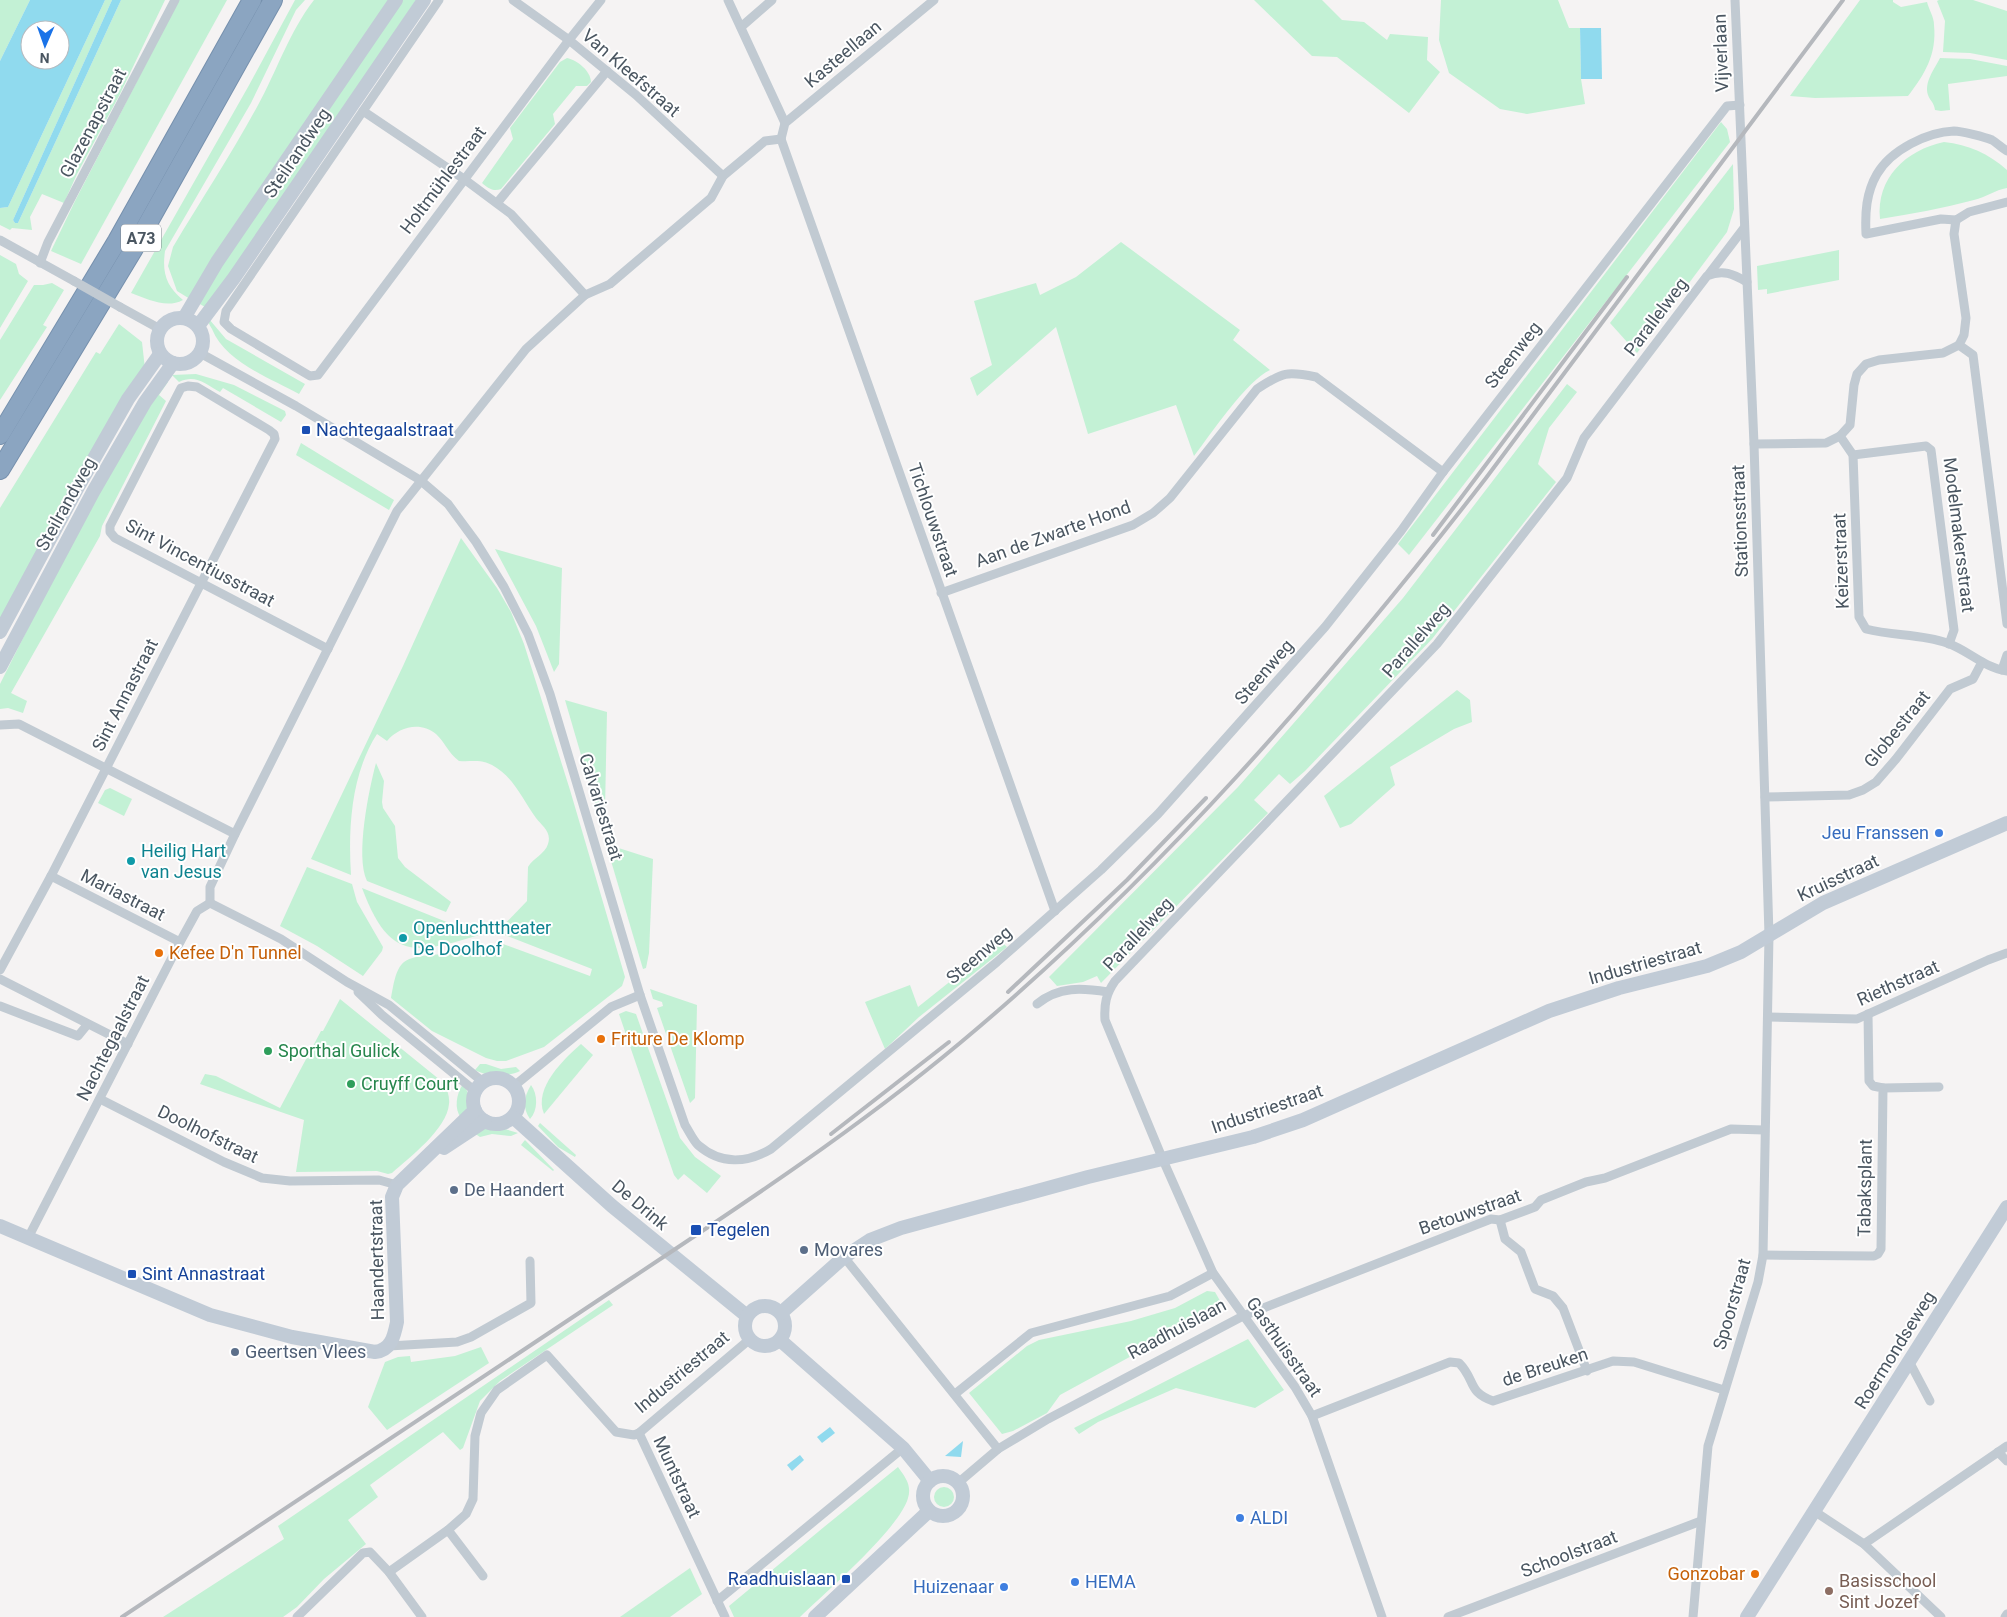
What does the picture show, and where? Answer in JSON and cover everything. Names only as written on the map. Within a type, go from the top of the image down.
[{"type":"highway","name":"A73","points":[[0,435],[117,241],[252,0]]},
{"type":"highway","name":"A73","points":[[0,470],[133,250],[273,0]]},
{"type":"street","name":"Glazenapstraat","points":[[40,263],[48,242],[175,0]]},
{"type":"street","name":"Steilrandweg","points":[[184,318],[217,262],[396,0]]},
{"type":"street","name":"Steilrandweg","points":[[198,326],[234,278],[424,0]]},
{"type":"street","points":[[439,0],[363,111],[464,179],[511,214],[585,295]]},
{"type":"street","name":"Van Kleefstraat","points":[[513,0],[569,40],[636,95],[722,176]]},
{"type":"street","name":"Holtmühlestraat","points":[[363,111],[226,312],[224,322],[231,329],[310,376],[318,374],[601,0]]},
{"type":"street","points":[[480,1086],[389,1005],[347,982],[281,939],[210,903],[210,886],[397,511],[420,480],[526,349],[585,295],[610,284],[711,198],[722,176],[765,141],[781,139],[785,123],[728,0]]},
{"type":"street","points":[[741,27],[772,0]]},
{"type":"street","name":"Kasteellaan","points":[[785,123],[934,0]]},
{"type":"street","name":"Vijverlaan","points":[[1735,0],[1740,105]]},
{"type":"street","points":[[497,203],[607,72]]},
{"type":"street","name":"Stationsstraat","points":[[1740,105],[1754,444],[1769,935]]},
{"type":"street","name":"Steenweg","points":[[718,1156],[733,1160],[744,1160],[758,1157],[771,1148],[997,962],[1102,870],[1158,814],[1326,627],[1401,531],[1443,472],[1727,106],[1740,105]]},
{"type":"street","points":[[2007,151],[1991,140],[1955,131],[1924,138],[1893,154],[1877,174],[1868,194],[1865,213],[1866,234],[1941,219],[1956,220],[1969,212],[2007,202]]},
{"type":"street","name":"Tichlouwstraat","points":[[781,139],[1055,911]]},
{"type":"street","points":[[1754,444],[1826,442],[1840,436],[1850,425],[1854,385],[1857,374],[1866,364],[1879,360],[1943,352],[1959,345],[1964,335],[1966,318],[1954,234],[1956,220]]},
{"type":"street","name":"Parallelweg","points":[[1163,1160],[1105,1020],[1104,1005],[1108,992],[1115,981],[1437,644],[1567,478],[1584,438],[1744,228]]},
{"type":"street","points":[[0,240],[160,329]]},
{"type":"street","name":"Parallelweg","points":[[1707,276],[1717,271],[1731,273],[1747,282]]},
{"type":"street","points":[[184,318],[192,320],[198,326],[202,334],[203,344],[200,353],[188,363],[173,363],[160,354],[157,346],[157,337],[160,329],[170,320],[184,318]]},
{"type":"street","points":[[1959,345],[1972,355],[2007,624]]},
{"type":"street","points":[[200,353],[296,406],[420,480]]},
{"type":"street","name":"Steilrandweg","points":[[0,632],[79,485],[128,399],[160,354]]},
{"type":"street","name":"Steilrandweg","points":[[0,667],[93,492],[145,402],[173,363]]},
{"type":"street","name":"Aan de Zwarte Hond","points":[[941,592],[1133,525],[1153,513],[1170,498],[1257,389],[1275,377],[1293,372],[1316,377],[1443,472]]},
{"type":"street","name":"Sint Vincentiusstraat","points":[[274,434],[197,387],[188,386],[180,388],[110,526],[110,532],[115,538],[328,648]]},
{"type":"street","name":"Sint Annastraat","points":[[0,970],[51,876],[275,439],[274,434]]},
{"type":"street","points":[[1840,436],[1853,454]]},
{"type":"street","name":"Modelmakersstraat","points":[[1853,454],[1926,446],[1932,450],[1954,630],[1948,644]]},
{"type":"street","name":"Keizerstraat","points":[[1853,454],[1859,617],[1866,629],[1935,640],[1962,650],[1982,662],[2005,671]]},
{"type":"street","name":"Calvariestraat","points":[[420,480],[448,504],[476,542],[504,587],[528,634],[550,694],[640,995],[685,1125],[696,1143],[718,1156]]},
{"type":"street","points":[[2005,671],[2007,655]]},
{"type":"street","name":"Globestraat","points":[[1766,797],[1849,795],[1863,790],[1876,782],[1896,760],[1950,689],[1973,679],[1982,662]]},
{"type":"street","points":[[0,725],[19,724],[235,834]]},
{"type":"street","name":"Kruisstraat","points":[[1769,935],[1824,903],[2007,823]]},
{"type":"street","name":"Mariastraat","points":[[51,876],[180,942]]},
{"type":"street","name":"Nachtegaalstraat","points":[[28,1238],[180,942],[198,911],[210,903]]},
{"type":"street","name":"Spoorstraat","points":[[1693,1617],[1708,1446],[1758,1282],[1763,1255],[1769,935]]},
{"type":"street","name":"Industriestraat","points":[[781,1313],[844,1257],[870,1240],[901,1228],[1088,1178],[1253,1137],[1303,1120],[1549,1011],[1619,988],[1707,966],[1741,952],[1769,935]]},
{"type":"street","name":"Riethstraat","points":[[1768,1017],[1857,1019],[2007,953]]},
{"type":"street","points":[[0,979],[128,1044]]},
{"type":"street","name":"Parallelweg","points":[[1037,1004],[1046,997],[1064,990],[1083,988],[1108,992]]},
{"type":"street","points":[[514,1086],[611,1007],[640,995]]},
{"type":"street","points":[[0,1006],[78,1036],[87,1024]]},
{"type":"street","points":[[1868,1014],[1869,1081],[1874,1086],[1883,1088],[1939,1088]]},
{"type":"street","points":[[492,1078],[507,1080],[514,1086],[520,1101],[518,1110],[513,1117],[500,1124],[485,1121],[475,1110],[473,1101],[480,1086],[492,1078]]},
{"type":"street","name":"Tabaksplant","points":[[1763,1255],[1874,1256],[1878,1254],[1881,1249],[1883,1088]]},
{"type":"street","name":"Doolhofstraat","points":[[100,1099],[224,1162],[262,1178],[290,1181],[379,1180],[397,1185]]},
{"type":"street","name":"Haandertstraat","points":[[389,1346],[394,1338],[397,1322],[391,1211],[392,1197],[397,1185],[475,1110]]},
{"type":"street","name":"De Drink","points":[[513,1117],[612,1206],[747,1316]]},
{"type":"street","name":"Haandertstraat","points":[[416,1166],[485,1121]]},
{"type":"street","name":"Betouwstraat","points":[[1243,1316],[1490,1220],[1500,1220],[1535,1207],[1541,1200],[1586,1182],[1605,1178],[1731,1129],[1764,1130]]},
{"type":"street","name":"Gasthuisstraat","points":[[1163,1160],[1213,1273],[1295,1387],[1312,1416],[1382,1617]]},
{"type":"street","name":"Roermondseweg","points":[[1747,1617],[1910,1363],[2007,1207]]},
{"type":"street","points":[[1500,1220],[1505,1239],[1521,1252],[1535,1288],[1553,1296],[1563,1308],[1587,1371]]},
{"type":"street","points":[[0,1226],[210,1315],[292,1337],[374,1352],[382,1351],[389,1346]]},
{"type":"street","points":[[844,1257],[998,1449]]},
{"type":"street","name":"Haandertstraat","points":[[389,1346],[457,1342],[471,1337],[531,1303],[530,1261]]},
{"type":"street","name":"Raadhuislaan","points":[[955,1394],[1031,1333],[1170,1296],[1213,1273]]},
{"type":"street","points":[[763,1306],[772,1307],[781,1313],[786,1326],[780,1340],[772,1345],[760,1346],[750,1339],[745,1327],[747,1316],[755,1308],[763,1306]]},
{"type":"street","name":"Raadhuislaan","points":[[958,1482],[998,1449],[1048,1419],[1243,1316]]},
{"type":"street","name":"Industriestraat","points":[[639,1433],[750,1339]]},
{"type":"street","points":[[780,1340],[903,1448],[930,1481]]},
{"type":"street","name":"Muntstraat","points":[[448,1530],[466,1514],[473,1499],[475,1436],[481,1413],[497,1390],[547,1355],[616,1432],[634,1435],[639,1433],[725,1617]]},
{"type":"street","name":"de Breuken","points":[[1312,1416],[1450,1362],[1459,1363],[1468,1371],[1474,1389],[1481,1397],[1493,1401],[1613,1361],[1634,1362],[1724,1390]]},
{"type":"street","points":[[1910,1363],[1930,1401]]},
{"type":"street","points":[[1864,1544],[2007,1446]]},
{"type":"street","points":[[717,1601],[903,1448]]},
{"type":"street","points":[[1998,1452],[2007,1461]]},
{"type":"street","points":[[944,1476],[958,1482],[963,1491],[964,1499],[957,1512],[945,1516],[929,1511],[925,1506],[923,1494],[930,1481],[944,1476]]},
{"type":"street","points":[[815,1617],[929,1511]]},
{"type":"street","points":[[1814,1511],[1864,1544],[1941,1617]]},
{"type":"street","name":"Schoolstraat","points":[[1448,1617],[1702,1521]]},
{"type":"street","points":[[390,1572],[448,1530],[483,1576]]},
{"type":"street","points":[[297,1617],[363,1553],[370,1552],[390,1572],[422,1617]]},
{"type":"green space","points":[[0,0],[30,0],[20,20],[0,61]]},
{"type":"green space","points":[[105,0],[112,0],[13,220],[15,223],[18,223],[121,0],[165,0],[119,96],[77,174],[64,203],[42,194],[30,217],[32,230],[12,228],[10,230],[0,225],[0,208],[8,207]]},
{"type":"green space","points":[[179,0],[227,0],[81,264],[51,251],[75,201]]},
{"type":"green space","points":[[295,0],[305,0],[296,10],[251,103],[165,251],[164,266],[169,284],[183,300],[170,304],[150,300],[131,293],[248,87]]},
{"type":"green space","points":[[314,0],[390,0],[190,299],[177,291],[168,266],[173,247],[247,125],[297,25]]},
{"type":"green space","points":[[400,0],[416,0],[231,276],[205,307],[198,303],[220,263]]},
{"type":"green space","points":[[1254,0],[1322,0],[1342,20],[1364,22],[1387,40],[1390,34],[1428,37],[1427,60],[1440,72],[1409,113],[1337,57],[1312,56]]},
{"type":"green space","points":[[1441,0],[1558,0],[1569,28],[1580,28],[1581,79],[1585,104],[1527,114],[1500,109],[1449,73],[1439,40]]},
{"type":"green space","points":[[1860,0],[1893,0],[1893,2],[1901,7],[1927,2],[1934,22],[1934,45],[1924,72],[1914,88],[1908,96],[1815,98],[1790,96]]},
{"type":"green space","points":[[1973,0],[2007,11],[2007,60],[1970,53],[1943,52],[1945,21],[1937,1]]},
{"type":"green space","points":[[567,58],[583,67],[589,74],[591,82],[587,86],[576,86],[553,114],[555,124],[501,189],[493,190],[489,188],[482,183],[513,139],[510,128],[560,62]]},
{"type":"green space","points":[[1940,58],[1970,59],[2007,66],[2007,76],[1948,84],[1950,110],[1935,110],[1928,95],[1927,85]]},
{"type":"green space","points":[[1721,122],[1727,129],[1730,142],[1409,555],[1398,544]]},
{"type":"green space","points":[[1944,142],[1962,145],[1978,151],[2000,164],[2007,170],[2007,188],[1962,203],[1880,219],[1880,204],[1883,191],[1888,179],[1896,168],[1917,152]]},
{"type":"green space","points":[[1733,164],[1734,209],[1727,232],[1637,353],[1610,323]]},
{"type":"green space","points":[[1121,242],[1240,330],[1233,340],[1270,370],[1250,385],[1240,396],[1194,456],[1176,405],[1088,434],[1056,327],[977,396],[970,378],[992,365],[974,301],[1036,283],[1040,295],[1076,277]]},
{"type":"green space","points":[[1839,250],[1839,280],[1767,294],[1767,289],[1758,290],[1757,266]]},
{"type":"green space","points":[[0,255],[16,264],[19,274],[28,281],[0,328]]},
{"type":"green space","points":[[52,283],[64,290],[43,325],[47,327],[0,400],[0,340],[34,285]]},
{"type":"green space","points":[[209,319],[226,339],[305,384],[299,394],[250,368],[227,351],[218,341],[209,324]]},
{"type":"green space","points":[[119,324],[142,342],[145,369],[0,622],[0,508],[96,352],[100,354]]},
{"type":"green space","points":[[196,374],[234,385],[285,411],[286,415],[281,422],[223,388],[220,392],[205,383],[190,379],[179,382],[172,375]]},
{"type":"green space","points":[[165,381],[168,382],[159,395],[166,401],[102,526],[100,536],[11,693],[27,701],[23,713],[8,708],[0,709],[0,684],[79,526]]},
{"type":"green space","points":[[1567,384],[1577,392],[1549,428],[1538,464],[1556,482],[1432,639],[1305,771],[1290,784],[1279,774],[1254,800],[1268,813],[1101,983],[1097,976],[1083,982],[1057,986],[1049,977],[1238,787],[1403,598]]},
{"type":"green space","points":[[301,443],[394,500],[389,510],[296,455]]},
{"type":"green space","points":[[461,538],[497,588],[511,612],[524,644],[570,790],[625,977],[622,986],[544,1047],[506,1061],[486,1058],[432,1031],[391,998],[398,969],[409,959],[465,952],[498,944],[503,944],[590,976],[592,969],[497,932],[527,901],[528,867],[544,851],[549,840],[546,829],[536,818],[512,782],[500,770],[488,763],[459,761],[452,755],[442,740],[430,730],[410,727],[397,732],[387,741],[377,734],[362,766],[353,802],[350,839],[351,875],[311,859],[403,666]]},
{"type":"green space","points":[[495,549],[562,568],[559,664],[554,672],[536,626]]},
{"type":"green space","points":[[1457,690],[1470,700],[1472,722],[1454,729],[1390,767],[1395,785],[1351,824],[1340,828],[1324,796]]},
{"type":"green space","points":[[565,700],[607,712],[605,809],[600,820]]},
{"type":"green space","points":[[376,763],[384,781],[383,808],[395,826],[398,858],[405,867],[451,902],[446,912],[367,881],[362,856],[364,822]]},
{"type":"green space","points":[[110,788],[132,799],[124,816],[98,803],[105,790]]},
{"type":"green space","points":[[606,844],[653,859],[649,953],[646,968],[643,969]]},
{"type":"green space","points":[[307,867],[352,884],[357,902],[383,947],[363,976],[317,946],[280,926]]},
{"type":"green space","points":[[362,888],[479,935],[437,946],[420,948],[406,946],[393,940],[382,929],[372,912]]},
{"type":"green space","points":[[1001,941],[1007,947],[919,1017],[885,1049],[865,1002],[910,985],[918,1007]]},
{"type":"green space","points":[[650,989],[697,1005],[695,1098],[690,1103],[657,1008],[663,1006],[662,1002],[653,999]]},
{"type":"green space","points":[[340,999],[445,1084],[449,1104],[442,1123],[417,1151],[392,1173],[388,1174],[377,1171],[296,1172],[304,1120],[200,1084],[205,1074],[216,1076],[280,1108]]},
{"type":"green space","points":[[626,1011],[636,1014],[680,1138],[695,1157],[721,1176],[707,1193],[684,1174],[678,1180],[674,1175],[619,1014]]},
{"type":"green space","points":[[581,1044],[593,1055],[544,1114],[542,1104],[546,1084],[566,1058]]},
{"type":"green space","points":[[480,1064],[501,1069],[516,1067],[520,1071],[504,1075],[485,1074],[475,1070]]},
{"type":"green space","points":[[463,1084],[468,1093],[469,1101],[461,1118],[457,1110],[457,1101]]},
{"type":"green space","points":[[531,1085],[535,1093],[536,1102],[535,1112],[530,1119],[527,1115],[525,1102]]},
{"type":"green space","points":[[540,1123],[576,1155],[575,1157],[558,1147],[538,1126]]},
{"type":"green space","points":[[485,1128],[505,1129],[518,1133],[511,1136],[492,1134],[480,1137],[474,1133]]},
{"type":"green space","points":[[525,1140],[554,1170],[553,1171],[521,1145]]},
{"type":"green space","points":[[1207,1291],[1215,1292],[1223,1306],[1060,1395],[1047,1413],[1013,1431],[1002,1434],[969,1393],[1027,1346],[1039,1340],[1131,1321],[1175,1308]]},
{"type":"green space","points":[[609,1300],[613,1305],[500,1381],[480,1401],[463,1448],[460,1450],[443,1432],[370,1485],[378,1497],[348,1520],[366,1544],[324,1579],[297,1607],[283,1617],[163,1617],[284,1539],[278,1526]]},
{"type":"green space","points":[[1248,1339],[1284,1390],[1255,1408],[1176,1388],[1098,1422],[1079,1434],[1074,1428]]},
{"type":"green space","points":[[481,1347],[489,1363],[387,1430],[368,1407],[385,1362],[398,1357],[410,1356],[411,1362],[455,1356]]},
{"type":"green space","points":[[898,1467],[907,1481],[909,1489],[908,1498],[902,1511],[877,1543],[800,1617],[734,1617],[729,1606]]},
{"type":"green space","points":[[944,1487],[951,1490],[954,1497],[951,1504],[944,1507],[937,1504],[934,1497],[937,1490]]},
{"type":"green space","points":[[690,1568],[702,1594],[670,1617],[620,1617]]},
{"type":"water","points":[[30,0],[105,0],[8,207],[0,208],[0,61],[20,20],[20,70],[70,70],[70,20],[20,20]]},
{"type":"water","points":[[112,0],[121,0],[18,223],[15,223],[13,220]]},
{"type":"water","points":[[1580,28],[1601,28],[1602,79],[1581,79]]},
{"type":"water","points":[[830,1427],[835,1433],[822,1443],[817,1437]]},
{"type":"water","points":[[963,1441],[961,1457],[945,1456]]},
{"type":"water","points":[[800,1455],[804,1460],[792,1471],[787,1465]]},
{"type":"railway","points":[[122,1617],[725,1216],[821,1150],[960,1043],[1033,980],[1104,914],[1238,775],[1303,702],[1426,554],[1486,478],[1843,0]]},
{"type":"railway","points":[[1433,535],[1627,277]]},
{"type":"railway","points":[[1008,992],[1127,880],[1206,798]]},
{"type":"railway","points":[[831,1134],[949,1042]]},
{"type":"place","name":"Nachtegaalstraat","points":[[306,430]]},
{"type":"place","name":"Jeu Franssen","points":[[1939,833]]},
{"type":"place","name":"Heilig Hart van Jesus","points":[[131,861]]},
{"type":"place","name":"Openluchttheater De Doolhof","points":[[403,938]]},
{"type":"place","name":"Kefee D'n Tunnel","points":[[159,953]]},
{"type":"place","name":"Friture De Klomp","points":[[601,1039]]},
{"type":"place","name":"Sporthal Gulick","points":[[268,1051]]},
{"type":"place","name":"Cruyff Court","points":[[351,1084]]},
{"type":"place","name":"De Haandert","points":[[454,1190]]},
{"type":"place","name":"Tegelen","points":[[696,1230]]},
{"type":"place","name":"Movares","points":[[804,1250]]},
{"type":"place","name":"Sint Annastraat","points":[[132,1274]]},
{"type":"place","name":"Geertsen Vlees","points":[[235,1352]]},
{"type":"place","name":"ALDI","points":[[1240,1518]]},
{"type":"place","name":"Gonzobar","points":[[1755,1574]]},
{"type":"place","name":"Raadhuislaan","points":[[846,1579]]},
{"type":"place","name":"HEMA","points":[[1075,1582]]},
{"type":"place","name":"Huizenaar","points":[[1004,1587]]},
{"type":"place","name":"Basisschool Sint Jozef","points":[[1829,1591]]}]
